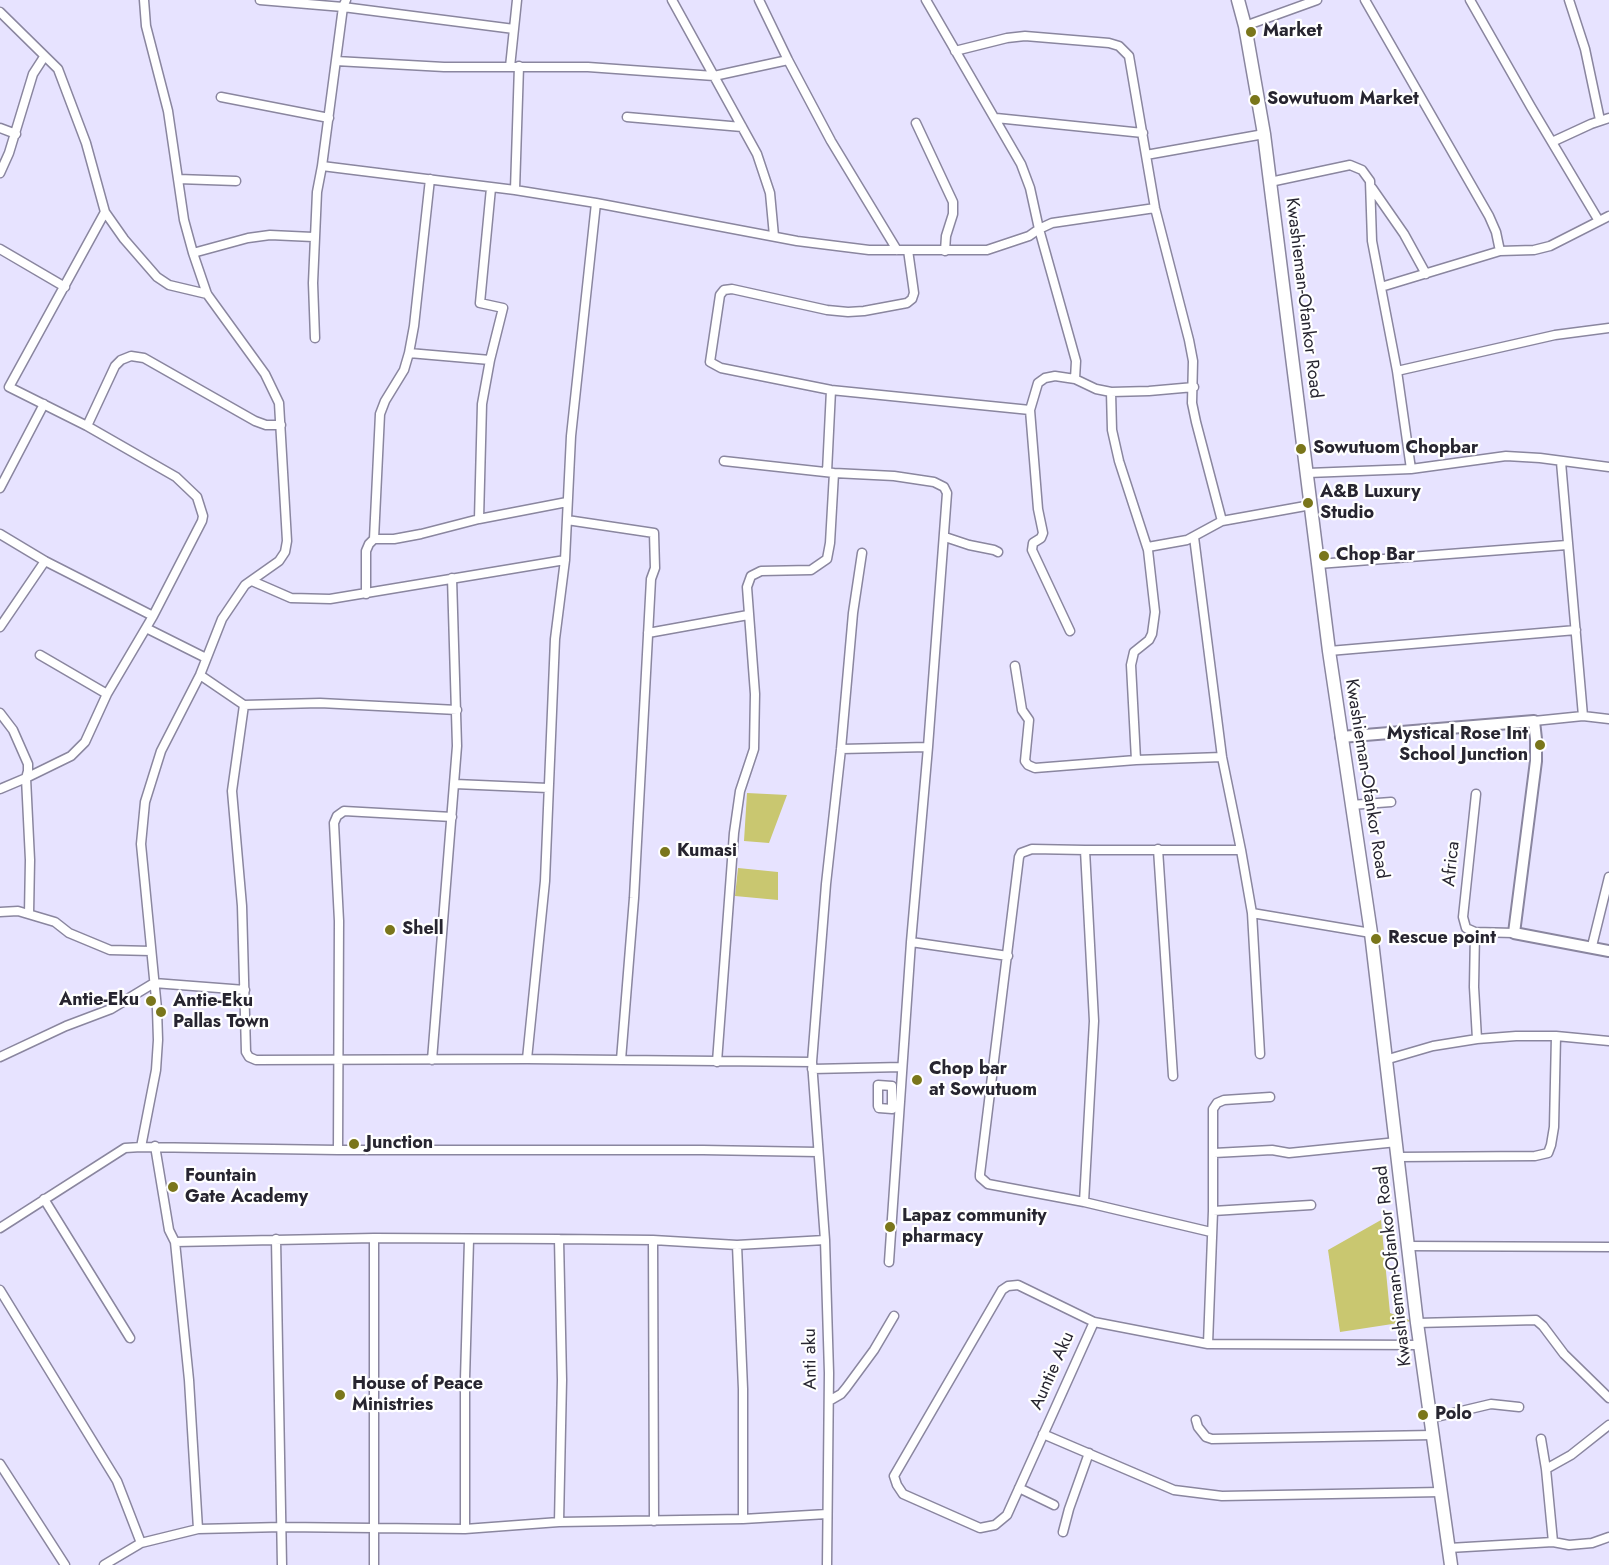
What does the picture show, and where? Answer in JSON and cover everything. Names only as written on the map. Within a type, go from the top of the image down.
[{"type":"main road","name":"Kwashieman-Ofankor Road","points":[[1238,0],[1245,26],[1264,134],[1329,651],[1371,933],[1397,1142],[1407,1246],[1451,1565]]},
{"type":"street","points":[[141,1147],[156,1070],[158,1040],[141,844],[145,802],[161,751],[200,675],[222,619],[244,585],[279,561],[285,552],[287,541],[279,403],[265,374],[207,294],[193,253],[184,220],[168,111],[146,26],[144,0]]},
{"type":"street","points":[[260,0],[344,4],[514,29]]},
{"type":"street","points":[[515,190],[514,29],[516,0]]},
{"type":"street","points":[[672,0],[757,154],[770,194],[774,236]]},
{"type":"street","points":[[759,0],[831,141],[897,250]]},
{"type":"street","points":[[926,0],[1021,164],[1030,188],[1039,229],[1076,361],[1075,379]]},
{"type":"street","points":[[1245,26],[1317,0]]},
{"type":"street","points":[[1365,0],[1489,216],[1496,232],[1500,251]]},
{"type":"street","points":[[1470,0],[1599,221]]},
{"type":"street","points":[[1551,142],[1605,119],[1586,49],[1569,0]]},
{"type":"street","points":[[315,338],[313,237],[316,192],[322,166],[344,4]]},
{"type":"street","points":[[0,12],[58,69],[86,143],[105,212],[124,239],[157,277],[170,285],[207,294]]},
{"type":"street","points":[[955,51],[1007,38],[1025,36],[1119,46],[1129,56],[1155,208],[1189,340],[1194,387],[1192,403],[1222,521]]},
{"type":"street","points":[[0,173],[16,134],[30,83],[44,57]]},
{"type":"street","points":[[336,61],[444,67],[588,67],[714,76],[788,60]]},
{"type":"street","points":[[221,97],[329,118]]},
{"type":"street","points":[[627,117],[742,127]]},
{"type":"street","points":[[996,118],[1143,133]]},
{"type":"street","points":[[915,123],[953,202],[953,214],[946,236],[945,251]]},
{"type":"street","points":[[0,128],[16,134]]},
{"type":"street","points":[[1146,155],[1264,134]]},
{"type":"street","points":[[1270,182],[1350,165],[1362,170],[1370,181],[1372,241],[1397,371],[1411,469]]},
{"type":"street","points":[[322,166],[596,202],[838,247],[897,250],[987,250],[1029,236],[1039,229],[1066,220],[1155,208]]},
{"type":"street","points":[[178,179],[236,181]]},
{"type":"street","points":[[374,539],[380,414],[385,400],[404,370],[409,353],[430,179]]},
{"type":"street","points":[[479,519],[482,404],[503,308],[480,303],[491,188]]},
{"type":"street","points":[[1372,188],[1404,234],[1426,274]]},
{"type":"street","points":[[527,1059],[545,882],[555,639],[565,560],[571,436],[596,202]]},
{"type":"street","points":[[9,387],[105,212]]},
{"type":"street","points":[[1381,287],[1500,251],[1534,250],[1550,246],[1609,216]]},
{"type":"street","points":[[193,253],[248,238],[270,235],[313,237]]},
{"type":"street","points":[[0,249],[65,287]]},
{"type":"street","points":[[908,250],[914,293],[908,303],[848,312],[827,310],[732,289],[722,292],[709,356],[710,362],[714,366],[831,390],[1030,410]]},
{"type":"street","points":[[1397,371],[1555,335],[1609,328]]},
{"type":"street","points":[[409,353],[490,360]]},
{"type":"street","points":[[87,426],[116,366],[121,360],[131,356],[144,358],[255,421],[266,425],[281,425]]},
{"type":"street","points":[[1070,631],[1032,550],[1033,543],[1041,538],[1043,533],[1038,509],[1030,410],[1036,388],[1041,380],[1054,376],[1075,379],[1096,389],[1111,392],[1194,387]]},
{"type":"street","points":[[0,382],[87,426],[176,477],[197,497],[201,507],[202,521],[153,616],[107,694],[80,750],[0,789]]},
{"type":"street","points":[[717,1062],[734,833],[740,791],[754,749],[755,694],[747,587],[751,576],[761,571],[812,570],[827,559],[830,543],[831,390]]},
{"type":"street","points":[[1111,392],[1112,430],[1119,461],[1148,547],[1155,620],[1149,640],[1134,652],[1131,665],[1136,760]]},
{"type":"street","points":[[0,488],[44,404]]},
{"type":"street","points":[[1308,473],[1411,469],[1506,456],[1609,466]]},
{"type":"street","points":[[724,462],[894,476],[927,481],[940,485],[947,492],[911,942],[889,1262]]},
{"type":"street","points":[[1561,462],[1583,716]]},
{"type":"street","points":[[366,594],[366,551],[369,543],[374,539],[421,534],[479,519],[567,502]]},
{"type":"street","points":[[1148,547],[1180,542],[1222,521],[1311,505]]},
{"type":"street","points":[[567,520],[654,533],[655,568],[651,579],[634,898],[621,1060]]},
{"type":"street","points":[[0,534],[45,561],[153,616]]},
{"type":"street","points":[[945,537],[998,552]]},
{"type":"street","points":[[1194,537],[1222,757],[1252,913],[1260,1053]]},
{"type":"street","points":[[1318,564],[1567,545]]},
{"type":"street","name":"Anti aku","points":[[827,1565],[829,1401],[825,1240],[812,1066],[826,884],[853,612],[862,553]]},
{"type":"street","points":[[252,581],[291,598],[330,599],[565,560]]},
{"type":"street","points":[[0,627],[45,561]]},
{"type":"street","points":[[432,1060],[455,784],[457,710],[452,578]]},
{"type":"street","points":[[648,633],[748,615]]},
{"type":"street","points":[[146,628],[206,658]]},
{"type":"street","points":[[1329,651],[1576,630]]},
{"type":"street","points":[[40,655],[107,694]]},
{"type":"street","points":[[1015,666],[1022,710],[1029,720],[1025,761],[1028,765],[1035,768],[1136,760],[1222,757]]},
{"type":"street","points":[[200,675],[244,705],[320,703],[457,710]]},
{"type":"street","points":[[244,705],[232,791],[242,906],[246,1052],[249,1057],[256,1060],[621,1060],[902,1067]]},
{"type":"street","points":[[0,713],[13,730],[28,764],[26,778],[30,853],[29,914]]},
{"type":"street","points":[[1341,737],[1583,716],[1609,719]]},
{"type":"street","points":[[1514,933],[1536,761],[1534,721]]},
{"type":"street","points":[[841,749],[928,747]]},
{"type":"street","points":[[455,784],[548,788]]},
{"type":"street","name":"Africa","points":[[1475,932],[1466,928],[1464,917],[1476,794]]},
{"type":"street","points":[[1351,805],[1391,802]]},
{"type":"street","points":[[338,1150],[339,921],[334,823],[337,816],[344,811],[452,817]]},
{"type":"street","points":[[1211,1232],[1084,1202],[988,1184],[980,1177],[1021,853],[1032,849],[1241,850]]},
{"type":"street","points":[[1158,849],[1173,1076]]},
{"type":"street","points":[[1084,1202],[1094,1032],[1085,850]]},
{"type":"street","points":[[1592,946],[1609,877]]},
{"type":"street","points":[[0,912],[18,911],[55,922],[69,933],[110,950],[152,951]]},
{"type":"street","points":[[1252,913],[1371,933]]},
{"type":"street","points":[[1477,1039],[1474,987],[1475,932],[1514,933],[1609,951]]},
{"type":"street","points":[[911,942],[1008,956]]},
{"type":"street","points":[[0,1057],[66,1026],[111,1009],[154,983],[245,990]]},
{"type":"street","points":[[1398,1157],[1535,1156],[1548,1153],[1554,1127],[1556,1036]]},
{"type":"street","points":[[1385,1060],[1433,1046],[1477,1039],[1556,1036],[1609,1041]]},
{"type":"street","points":[[1208,1344],[1213,1211],[1213,1109],[1217,1103],[1224,1100],[1270,1097]]},
{"type":"street","points":[[1214,1154],[1272,1150],[1289,1153],[1397,1142]]},
{"type":"street","points":[[155,1146],[169,1230],[175,1242],[189,1380],[198,1529]]},
{"type":"street","points":[[0,1228],[125,1148],[155,1146],[338,1150],[818,1152]]},
{"type":"street","points":[[44,1199],[130,1338]]},
{"type":"street","points":[[1213,1211],[1311,1205]]},
{"type":"street","points":[[175,1242],[374,1238],[653,1240],[737,1245],[825,1240]]},
{"type":"street","points":[[374,1238],[374,1565]]},
{"type":"street","points":[[276,1239],[282,1565]]},
{"type":"street","points":[[558,1239],[561,1380],[559,1522]]},
{"type":"street","points":[[465,1529],[465,1379],[469,1240]]},
{"type":"street","points":[[653,1240],[654,1521]]},
{"type":"street","points":[[737,1245],[743,1412],[743,1519]]},
{"type":"street","points":[[1407,1246],[1609,1247]]},
{"type":"street","name":"Auntie Aku","points":[[1018,1285],[1094,1322],[1007,1515],[995,1525],[980,1528],[903,1494],[894,1476],[1002,1290],[1008,1286],[1018,1285]]},
{"type":"street","points":[[0,1290],[117,1481],[141,1543]]},
{"type":"street","points":[[829,1401],[846,1388],[874,1350],[894,1316]]},
{"type":"street","points":[[1417,1323],[1536,1320],[1564,1354],[1609,1398]]},
{"type":"street","points":[[1094,1322],[1208,1344],[1421,1345]]},
{"type":"street","points":[[1432,1418],[1491,1404],[1519,1407]]},
{"type":"street","points":[[1196,1420],[1198,1427],[1206,1437],[1212,1439],[1433,1435]]},
{"type":"street","points":[[1546,1469],[1571,1455],[1609,1425]]},
{"type":"street","points":[[1043,1434],[1174,1490],[1222,1496],[1441,1492]]},
{"type":"street","points":[[1541,1439],[1553,1542]]},
{"type":"street","points":[[1063,1532],[1089,1454]]},
{"type":"street","points":[[0,1464],[65,1565]]},
{"type":"street","points":[[1019,1488],[1054,1505]]},
{"type":"street","points":[[104,1565],[141,1543],[198,1529],[282,1527],[465,1529],[559,1522],[743,1519],[827,1514]]},
{"type":"street","points":[[1449,1548],[1553,1542],[1569,1545],[1592,1543],[1609,1537]]},
{"type":"shaded area","points":[[747,793],[787,795],[769,843],[744,841]]},
{"type":"shaded area","points":[[738,868],[778,872],[778,900],[735,896]]},
{"type":"shaded area","points":[[1381,1220],[1390,1313],[1412,1321],[1340,1332],[1328,1250]]},
{"type":"place","name":"Market","points":[[1251,32]]},
{"type":"place","name":"Sowutuom Market","points":[[1255,100]]},
{"type":"place","name":"Sowutuom Chopbar","points":[[1301,449]]},
{"type":"place","name":"A&B Luxury Studio","points":[[1308,503]]},
{"type":"place","name":"Chop Bar","points":[[1324,556]]},
{"type":"place","name":"Mystical Rose Int School Junction","points":[[1540,745]]},
{"type":"place","name":"Kumasi","points":[[665,852]]},
{"type":"place","name":"Shell","points":[[390,930]]},
{"type":"place","name":"Rescue point","points":[[1376,939]]},
{"type":"place","name":"Antie-Eku","points":[[151,1001]]},
{"type":"place","name":"Antie-Eku Pallas Town","points":[[161,1012]]},
{"type":"place","name":"Chop bar at Sowutuom","points":[[917,1080]]},
{"type":"place","name":"Junction","points":[[354,1144]]},
{"type":"place","name":"Fountain Gate Academy","points":[[173,1187]]},
{"type":"place","name":"Lapaz community pharmacy","points":[[890,1227]]},
{"type":"place","name":"House of Peace Ministries","points":[[340,1395]]},
{"type":"place","name":"Polo","points":[[1423,1415]]}]
